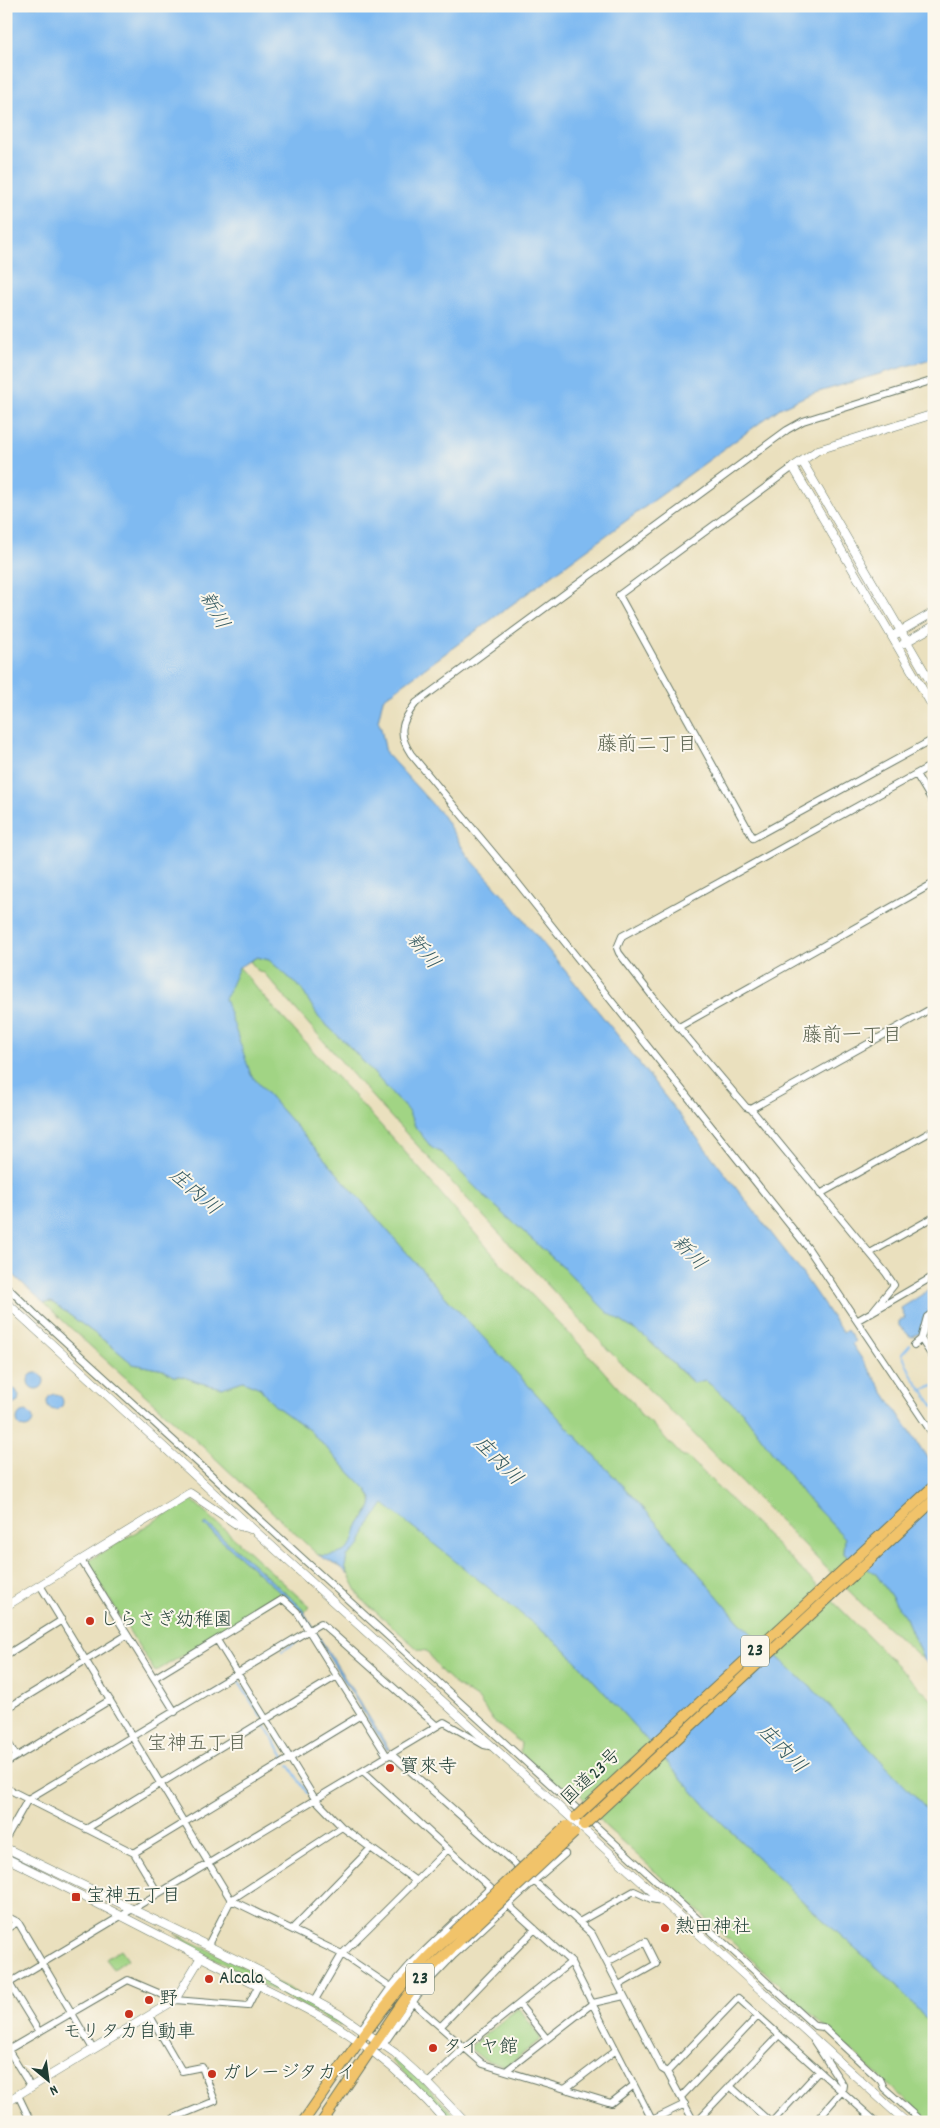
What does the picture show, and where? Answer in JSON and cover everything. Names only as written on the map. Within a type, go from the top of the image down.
[{"type":"highway","name":"国道23号","points":[[303,2122],[359,2042],[364,2030],[416,1970],[457,1936],[576,1825],[934,1486]]},
{"type":"highway","name":"国道23号","points":[[576,1825],[934,1500]]},
{"type":"highway","name":"国道23号","points":[[322,2122],[372,2050],[381,2043],[422,1977],[457,1936]]},
{"type":"street","points":[[934,380],[803,421],[788,430],[416,703],[406,716],[402,729],[404,744],[411,754],[503,865],[808,1248],[934,1436]]},
{"type":"street","points":[[934,414],[818,450],[619,595],[753,838],[934,739]]},
{"type":"street","points":[[802,461],[934,688]]},
{"type":"street","points":[[793,468],[934,709]]},
{"type":"street","points":[[892,636],[934,612]]},
{"type":"street","points":[[898,646],[934,626]]},
{"type":"street","points":[[872,1312],[894,1285],[870,1253],[751,1109],[746,1107],[619,953],[618,942],[622,936],[934,764]]},
{"type":"street","points":[[916,774],[934,804]]},
{"type":"street","points":[[679,1027],[934,883]]},
{"type":"street","points":[[751,1109],[934,1008]]},
{"type":"street","points":[[820,1194],[934,1130]]},
{"type":"street","points":[[870,1253],[934,1217]]},
{"type":"street","points":[[858,1320],[934,1276]]},
{"type":"street","points":[[6,1286],[815,2026],[823,2027],[881,2081],[884,2088],[922,2122]]},
{"type":"street","points":[[6,1302],[494,1747],[576,1825],[906,2122]]},
{"type":"street","points":[[914,1345],[921,1339],[927,1317],[934,1312]]},
{"type":"street","points":[[921,1339],[934,1359]]},
{"type":"street","points":[[6,1606],[190,1493],[239,1526],[253,1529]]},
{"type":"street","points":[[81,1560],[175,1712]]},
{"type":"street","points":[[40,1585],[231,1900],[342,1954],[391,1987]]},
{"type":"street","points":[[154,1678],[283,1600],[311,1628],[361,1716],[389,1755],[592,1934],[662,2069],[667,2072],[695,2122],[779,2035]]},
{"type":"street","points":[[6,1655],[62,1620]]},
{"type":"street","points":[[6,1838],[28,1799],[175,1712],[311,1628],[323,1623],[437,1726]]},
{"type":"street","points":[[6,1709],[127,1635]]},
{"type":"street","points":[[217,1640],[315,1799],[342,1827],[416,1881]]},
{"type":"street","points":[[86,1829],[337,1676]]},
{"type":"street","points":[[6,1763],[110,1700]]},
{"type":"street","points":[[134,1853],[361,1716]]},
{"type":"street","points":[[39,2032],[8,1984],[444,1722],[484,1745],[494,1747]]},
{"type":"street","points":[[6,1738],[16,1756]]},
{"type":"street","points":[[362,1771],[572,1962],[652,2120],[685,2104]]},
{"type":"street","points":[[6,1788],[134,1853],[158,1893]]},
{"type":"street","points":[[208,1945],[231,1900],[342,1827]]},
{"type":"street","points":[[6,1848],[131,1910],[208,1945],[315,2000],[364,2030],[381,2043],[428,2083],[464,2122]]},
{"type":"street","points":[[292,1929],[371,1848]]},
{"type":"street","points":[[315,2000],[342,1954],[447,1850]]},
{"type":"street","points":[[381,2043],[412,2002],[454,1956],[508,1904],[565,1854]]},
{"type":"street","points":[[6,1858],[122,1915],[304,2009],[372,2050],[424,2098],[446,2122]]},
{"type":"street","points":[[364,2030],[391,1987],[437,1937],[490,1888]]},
{"type":"street","points":[[579,1922],[634,1891],[650,1899],[662,1901]]},
{"type":"street","points":[[6,1916],[18,1922],[93,2049]]},
{"type":"street","points":[[6,1929],[18,1922]]},
{"type":"street","points":[[440,2026],[535,1929]]},
{"type":"street","points":[[607,1962],[645,1942],[656,1964],[619,1985]]},
{"type":"street","points":[[6,2102],[175,2000],[201,1957]]},
{"type":"street","points":[[428,2083],[465,2046],[572,1962]]},
{"type":"street","points":[[31,2087],[7,2050],[128,1980],[175,2000],[248,2006],[258,1986]]},
{"type":"street","points":[[508,2070],[593,2003],[624,1996]]},
{"type":"street","points":[[667,2072],[738,1998],[876,2122]]},
{"type":"street","points":[[412,2002],[465,2046],[483,2064],[508,2070],[611,2103],[634,2085]]},
{"type":"street","points":[[519,2004],[546,2039]]},
{"type":"street","points":[[150,2016],[182,2071],[202,2067],[215,2101],[174,2118],[175,2122]]},
{"type":"street","points":[[681,2097],[758,2016]]},
{"type":"street","points":[[810,2036],[844,2085],[842,2091],[815,2122]]},
{"type":"street","points":[[565,2089],[616,2050]]},
{"type":"street","points":[[730,2086],[771,2122],[819,2071]]},
{"type":"street","points":[[18,2094],[31,2122]]},
{"type":"green space","points":[[6,683],[263,996],[405,1152],[498,1260],[633,1402],[641,1416],[651,1423],[683,1457],[688,1457],[934,1702],[934,1817],[818,1694],[739,1622],[647,1512],[450,1302],[251,1075]]},
{"type":"green space","points":[[257,957],[269,960],[301,988],[319,1018],[351,1048],[408,1111],[416,1128],[432,1148],[442,1152],[483,1195],[565,1269],[607,1312],[644,1336],[693,1383],[705,1380],[742,1411],[804,1495],[845,1538],[844,1554],[876,1574],[906,1618],[923,1659],[863,1605],[614,1356],[375,1100],[264,973],[257,970],[250,961]]},
{"type":"green space","points":[[52,1302],[133,1364],[164,1370],[173,1376],[181,1376],[222,1388],[243,1381],[260,1388],[274,1405],[309,1430],[367,1490],[371,1505],[358,1526],[354,1541],[350,1547],[342,1553],[328,1556],[318,1555],[201,1445],[44,1303]]},
{"type":"green space","points":[[191,1499],[310,1607],[304,1612],[300,1606],[206,1523],[204,1525],[283,1595],[155,1672],[88,1565],[88,1561]]},
{"type":"green space","points":[[384,1503],[566,1650],[717,1818],[811,1909],[898,1986],[934,2029],[934,2122],[931,2122],[893,2089],[603,1824],[579,1793],[562,1790],[520,1752],[521,1743],[493,1721],[478,1699],[455,1684],[441,1671],[427,1651],[419,1650],[361,1599],[345,1567],[347,1556],[360,1546],[368,1526]]},
{"type":"green space","points":[[176,1934],[290,1989],[342,2022],[340,2026],[196,1949]]},
{"type":"green space","points":[[121,1949],[128,1959],[114,1969],[106,1959]]},
{"type":"green space","points":[[517,2009],[520,2009],[541,2039],[506,2067],[483,2059],[471,2049],[471,2046]]},
{"type":"green space","points":[[394,2057],[434,2093],[460,2122],[451,2122],[434,2101],[391,2061]]},
{"type":"water","points":[[6,6],[934,6],[934,358],[808,395],[780,408],[383,699],[378,721],[386,753],[443,816],[467,855],[506,898],[615,1032],[799,1269],[843,1333],[847,1330],[855,1341],[852,1344],[934,1468],[934,1669],[923,1659],[906,1618],[876,1574],[844,1554],[845,1538],[804,1495],[742,1411],[705,1380],[694,1383],[644,1336],[607,1312],[565,1269],[483,1195],[442,1153],[432,1148],[416,1128],[408,1111],[351,1048],[319,1018],[301,988],[269,960],[257,957],[239,967],[225,999],[251,1075],[450,1302],[647,1512],[739,1622],[818,1694],[934,1817],[934,2029],[898,1986],[811,1909],[717,1818],[566,1650],[384,1504],[368,1526],[360,1546],[347,1556],[345,1567],[348,1575],[342,1568],[318,1555],[327,1556],[347,1550],[354,1540],[358,1525],[370,1509],[372,1499],[367,1490],[309,1430],[274,1405],[260,1388],[243,1381],[222,1388],[181,1376],[173,1376],[164,1370],[133,1364],[52,1302],[44,1303],[6,1268]]},
{"type":"water","points":[[934,1287],[934,1309],[925,1315],[920,1333],[911,1337],[899,1326],[899,1321],[905,1318],[901,1308]]},
{"type":"water","points":[[33,1373],[39,1373],[44,1378],[42,1387],[33,1389],[28,1384],[28,1378]]},
{"type":"water","points":[[10,1388],[16,1390],[19,1396],[18,1402],[12,1405],[6,1404],[6,1390]]},
{"type":"water","points":[[52,1394],[58,1394],[63,1399],[61,1408],[52,1410],[47,1405],[47,1399]]},
{"type":"water","points":[[22,1412],[28,1412],[33,1417],[31,1426],[22,1428],[17,1423],[17,1417]]},
{"type":"water","points":[[206,1523],[300,1606],[389,1749],[387,1750],[300,1610],[204,1525]]},
{"type":"waterway","points":[[910,1345],[902,1354],[912,1376],[934,1407]]},
{"type":"waterway","points":[[923,1390],[934,1386]]},
{"type":"waterway","points":[[282,1651],[305,1637]]},
{"type":"waterway","points":[[209,1696],[237,1679],[261,1717]]},
{"type":"waterway","points":[[264,1724],[284,1757]]},
{"type":"waterway","points":[[289,1765],[307,1793]]},
{"type":"place","name":"しらさぎ幼稚園","points":[[90,1621]]},
{"type":"place","name":"寳來寺","points":[[390,1768]]},
{"type":"place","name":"宝神五丁目","points":[[76,1897]]},
{"type":"place","name":"熱田神社","points":[[665,1928]]},
{"type":"place","name":"Alcala","points":[[209,1979]]},
{"type":"place","name":"野","points":[[149,2000]]},
{"type":"place","name":"モリタカ自動車","points":[[129,2014]]},
{"type":"place","name":"タイヤ館","points":[[433,2048]]},
{"type":"place","name":"ガレージタカイ","points":[[212,2074]]},
{"type":"district","name":"藤前二丁目","points":[[647,746]]},
{"type":"district","name":"藤前一丁目","points":[[852,1037]]},
{"type":"district","name":"宝神五丁目","points":[[197,1745]]},
{"type":"water label","name":"新川","points":[[213,611]]},
{"type":"water label","name":"新川","points":[[422,952]]},
{"type":"water label","name":"庄内川","points":[[194,1193]]},
{"type":"water label","name":"新川","points":[[688,1254]]},
{"type":"water label","name":"庄内川","points":[[497,1462]]},
{"type":"water label","name":"庄内川","points":[[781,1750]]}]
